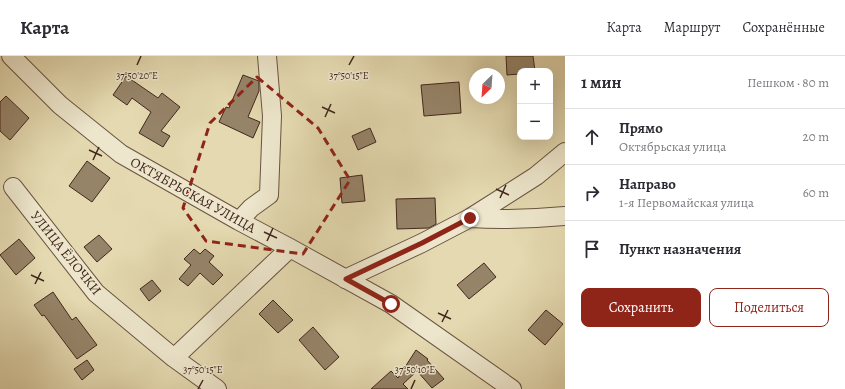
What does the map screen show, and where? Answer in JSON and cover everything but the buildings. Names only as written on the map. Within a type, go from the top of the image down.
[{"type":"street","name":"ОКТЯБРЬСКАЯ УЛИЦА","points":[[11,56],[60,105],[121,154],[239,221],[391,304],[512,389]]},
{"type":"street","points":[[239,221],[251,208],[269,195],[272,116],[267,56]]},
{"type":"street","points":[[346,279],[422,243],[470,218],[536,176],[565,152]]},
{"type":"street","name":"УЛИЦА ЁЛОЧКИ","points":[[13,187],[96,293],[174,358],[217,389]]},
{"type":"street","points":[[470,218],[528,220],[565,216]]},
{"type":"street","points":[[174,358],[290,248]]},
{"type":"highlighted area","points":[[257,77],[318,128],[350,180],[303,254],[206,241],[183,208],[210,123]]},
{"type":"route","points":[[391,304],[346,279],[422,243],[470,218]]}]
